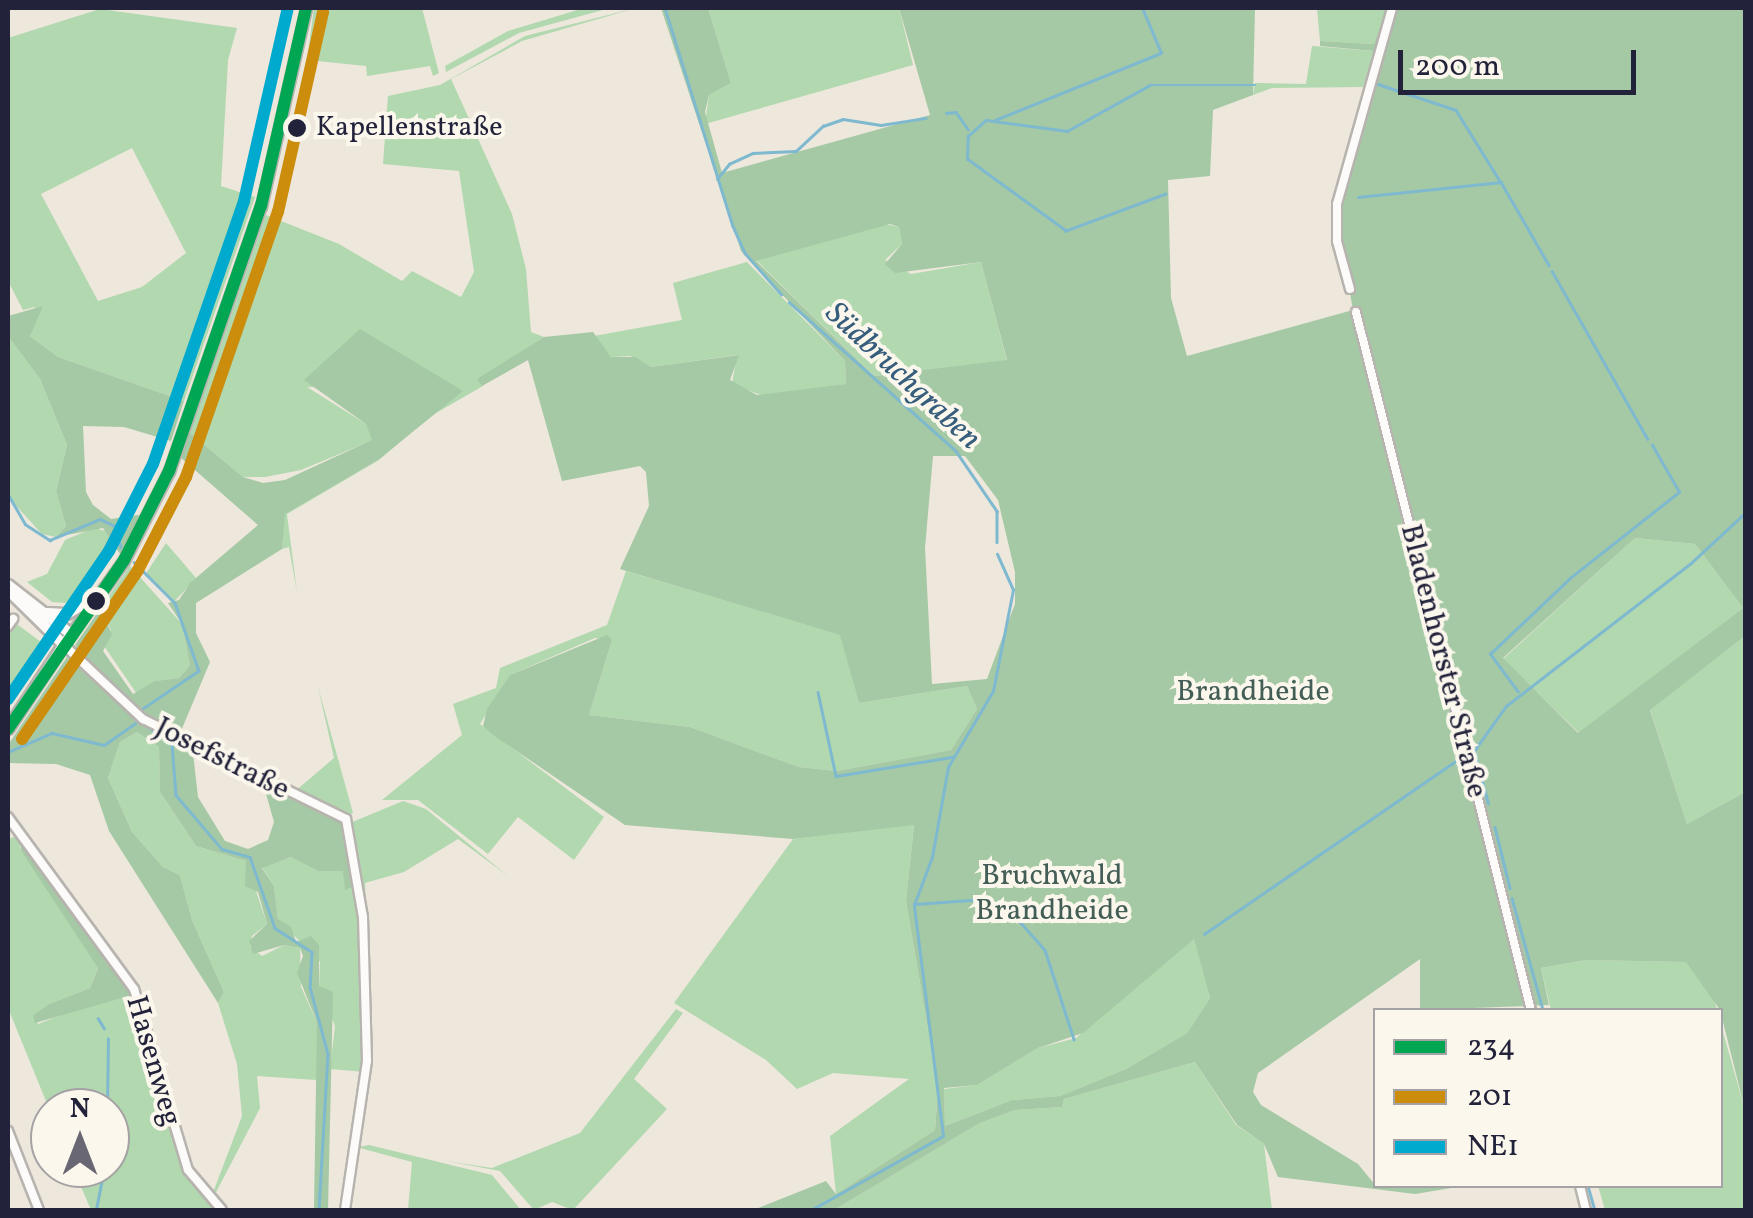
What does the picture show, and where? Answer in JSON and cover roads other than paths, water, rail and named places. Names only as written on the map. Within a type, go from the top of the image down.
[{"type":"main road","points":[[8,586],[42,612],[67,639]]},
{"type":"main road","points":[[8,586],[67,639]]},
{"type":"main road","points":[[42,612],[67,614],[100,594]]},
{"type":"main road","points":[[8,728],[67,639]]},
{"type":"street","points":[[67,639],[100,594],[169,471],[262,206],[306,8]]},
{"type":"street","points":[[1350,289],[1337,241],[1337,204],[1392,8]]},
{"type":"street","name":"Bladenhorster Straße","points":[[1356,312],[1531,1008]]},
{"type":"street","name":"Josefstraße","points":[[67,639],[143,719],[346,819],[363,917],[367,1061],[345,1210]]},
{"type":"street","name":"Hasenweg","points":[[8,817],[134,989],[188,1170],[222,1210]]},
{"type":"street","points":[[8,1131],[37,1210]]},
{"type":"waterway","name":"Südbruchgraben","points":[[665,8],[733,226],[745,253],[781,294]]},
{"type":"waterway","points":[[995,120],[1161,53],[1142,8]]},
{"type":"waterway","points":[[1378,84],[1456,110],[1500,181]]},
{"type":"waterway","points":[[1166,194],[1066,231],[967,159],[968,136],[986,120],[1067,131],[1150,85],[1255,85]]},
{"type":"waterway","points":[[946,113],[956,112],[968,129]]},
{"type":"waterway","points":[[717,179],[729,164],[753,153],[796,151],[823,126],[843,119],[881,125],[925,118]]},
{"type":"waterway","points":[[1358,197],[1501,182],[1549,265]]},
{"type":"waterway","points":[[1552,271],[1648,439]]},
{"type":"waterway","name":"Südbruchgraben","points":[[789,302],[956,451],[997,511],[997,542]]},
{"type":"waterway","points":[[1518,692],[1490,654],[1570,578],[1679,492],[1652,445]]},
{"type":"waterway","points":[[8,494],[25,524],[50,540],[100,519],[115,526],[121,547]]},
{"type":"waterway","points":[[1488,804],[1474,751],[1506,706],[1690,564],[1746,512]]},
{"type":"waterway","name":"Südbruchgraben","points":[[811,1210],[943,1136],[914,905],[932,857],[948,767],[993,691],[1013,590],[997,554]]},
{"type":"waterway","points":[[134,562],[175,603],[199,671],[140,711]]},
{"type":"waterway","points":[[818,692],[836,776],[952,757]]},
{"type":"waterway","points":[[136,718],[172,744],[176,795],[222,849],[250,857],[275,928],[312,952],[310,987],[328,1054],[319,1210]]},
{"type":"waterway","points":[[8,752],[52,733],[104,745],[135,723]]},
{"type":"waterway","points":[[1204,934],[1462,757]]},
{"type":"waterway","points":[[1495,827],[1510,888]]},
{"type":"waterway","points":[[1512,898],[1542,1008]]},
{"type":"waterway","points":[[915,904],[984,899],[1015,916],[1045,950],[1074,1039]]},
{"type":"waterway","points":[[98,1018],[104,1028]]},
{"type":"waterway","points":[[107,1088],[108,1039]]},
{"type":"waterway","points":[[96,1210],[100,1188]]},
{"type":"waterway","points":[[1589,1188],[1595,1210]]},
{"type":"place","name":"Kapellenstraße","points":[[297,128]]},
{"type":"park label","name":"Brandheide","points":[[1253,692]]},
{"type":"park label","name":"Bruchwald Brandheide","points":[[1052,893]]}]
